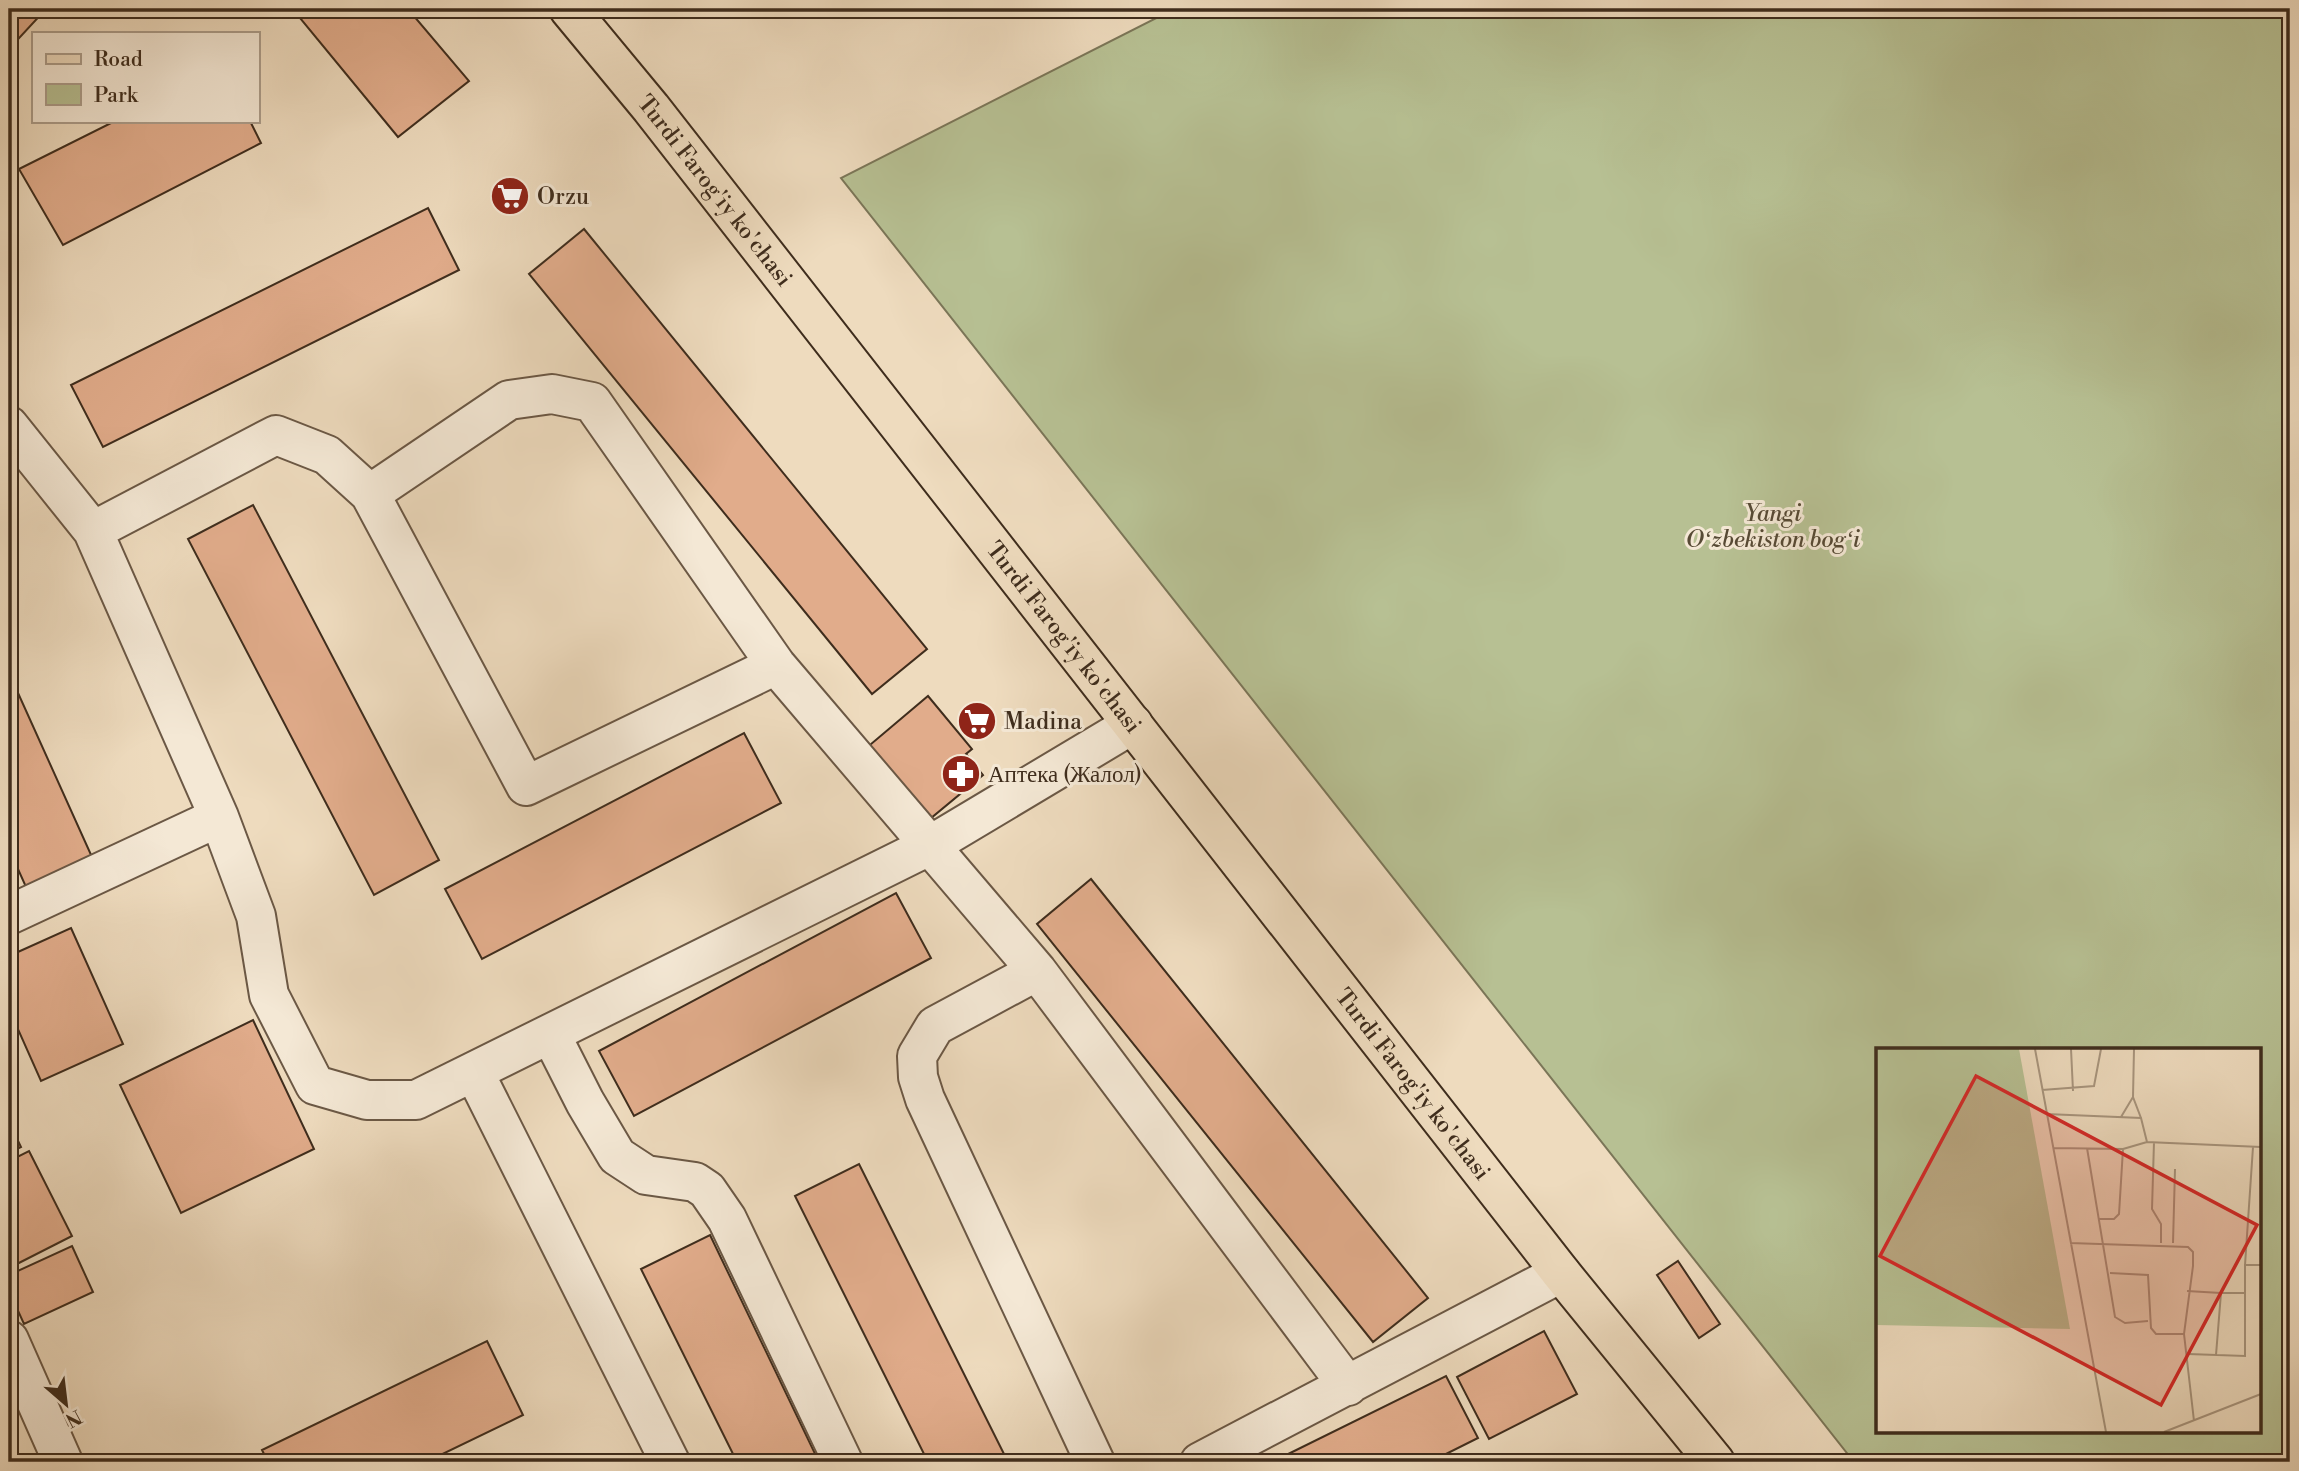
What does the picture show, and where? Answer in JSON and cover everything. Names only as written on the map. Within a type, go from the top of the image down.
[{"type":"main road","name":"Turdi Farog'iy ko'chasi","points":[[569,9],[651,108],[1561,1273],[1715,1462]]},
{"type":"lane","points":[[370,495],[509,400],[552,394],[592,402],[776,665],[1037,971],[1348,1386]]},
{"type":"lane","points":[[9,426],[93,531],[219,817],[256,916],[269,995],[315,1085],[367,1100],[416,1100],[551,1035],[929,846],[1133,724]]},
{"type":"lane","points":[[93,531],[276,435],[327,455],[370,495],[526,786],[776,665]]},
{"type":"lane","points":[[9,915],[219,817]]},
{"type":"lane","points":[[1037,971],[936,1027],[917,1056],[918,1077],[925,1099],[1095,1462]]},
{"type":"lane","points":[[551,1035],[585,1102],[617,1156],[646,1175],[695,1182],[707,1191],[727,1220],[843,1462]]},
{"type":"lane","points":[[474,1072],[670,1462]]},
{"type":"lane","points":[[1200,1462],[1561,1273]]},
{"type":"lane","points":[[9,1340],[64,1462]]},
{"type":"green space","name":"Yangi Oʻzbekiston bogʻi","points":[[1174,9],[2290,9],[2290,1462],[1854,1462],[841,178]]},
{"type":"building","points":[[9,9],[46,9],[9,49]]},
{"type":"building","points":[[299,9],[408,9],[469,81],[398,137],[295,12]]},
{"type":"building","points":[[113,122],[250,122],[261,143],[63,245],[19,169]]},
{"type":"building","points":[[428,208],[459,270],[103,447],[71,385]]},
{"type":"building","points":[[584,229],[927,649],[872,694],[529,274]]},
{"type":"building","points":[[253,505],[439,860],[374,895],[188,539]]},
{"type":"building","points":[[9,673],[92,857],[26,887],[9,849]]},
{"type":"building","points":[[928,696],[972,749],[966,754],[983,775],[919,828],[858,755]]},
{"type":"building","points":[[744,733],[781,803],[482,959],[445,889]]},
{"type":"building","points":[[1091,879],[1428,1298],[1373,1342],[1037,924]]},
{"type":"building","points":[[896,893],[931,958],[634,1116],[599,1051]]},
{"type":"building","points":[[71,928],[123,1044],[41,1081],[9,1009],[9,956]]},
{"type":"building","points":[[253,1020],[314,1149],[181,1213],[120,1085]]},
{"type":"building","points":[[9,1122],[21,1147],[9,1153]]},
{"type":"building","points":[[29,1151],[72,1236],[9,1268],[9,1161]]},
{"type":"building","points":[[859,1164],[1008,1462],[928,1462],[795,1196]]},
{"type":"building","points":[[710,1235],[819,1462],[737,1462],[641,1269]]},
{"type":"building","points":[[72,1246],[93,1292],[24,1324],[9,1291],[9,1275]]},
{"type":"building","points":[[1678,1261],[1720,1324],[1699,1338],[1657,1275]]},
{"type":"building","points":[[1544,1331],[1577,1394],[1489,1439],[1457,1377]]},
{"type":"building","points":[[487,1341],[523,1415],[426,1462],[268,1462],[262,1450]]},
{"type":"building","points":[[1446,1376],[1478,1438],[1430,1462],[1272,1462]]},
{"type":"place","name":"Orzu","points":[[510,196]]},
{"type":"place","name":"Madina","points":[[977,721]]},
{"type":"place","name":"Аптека (Жалол)","points":[[961,774]]}]
